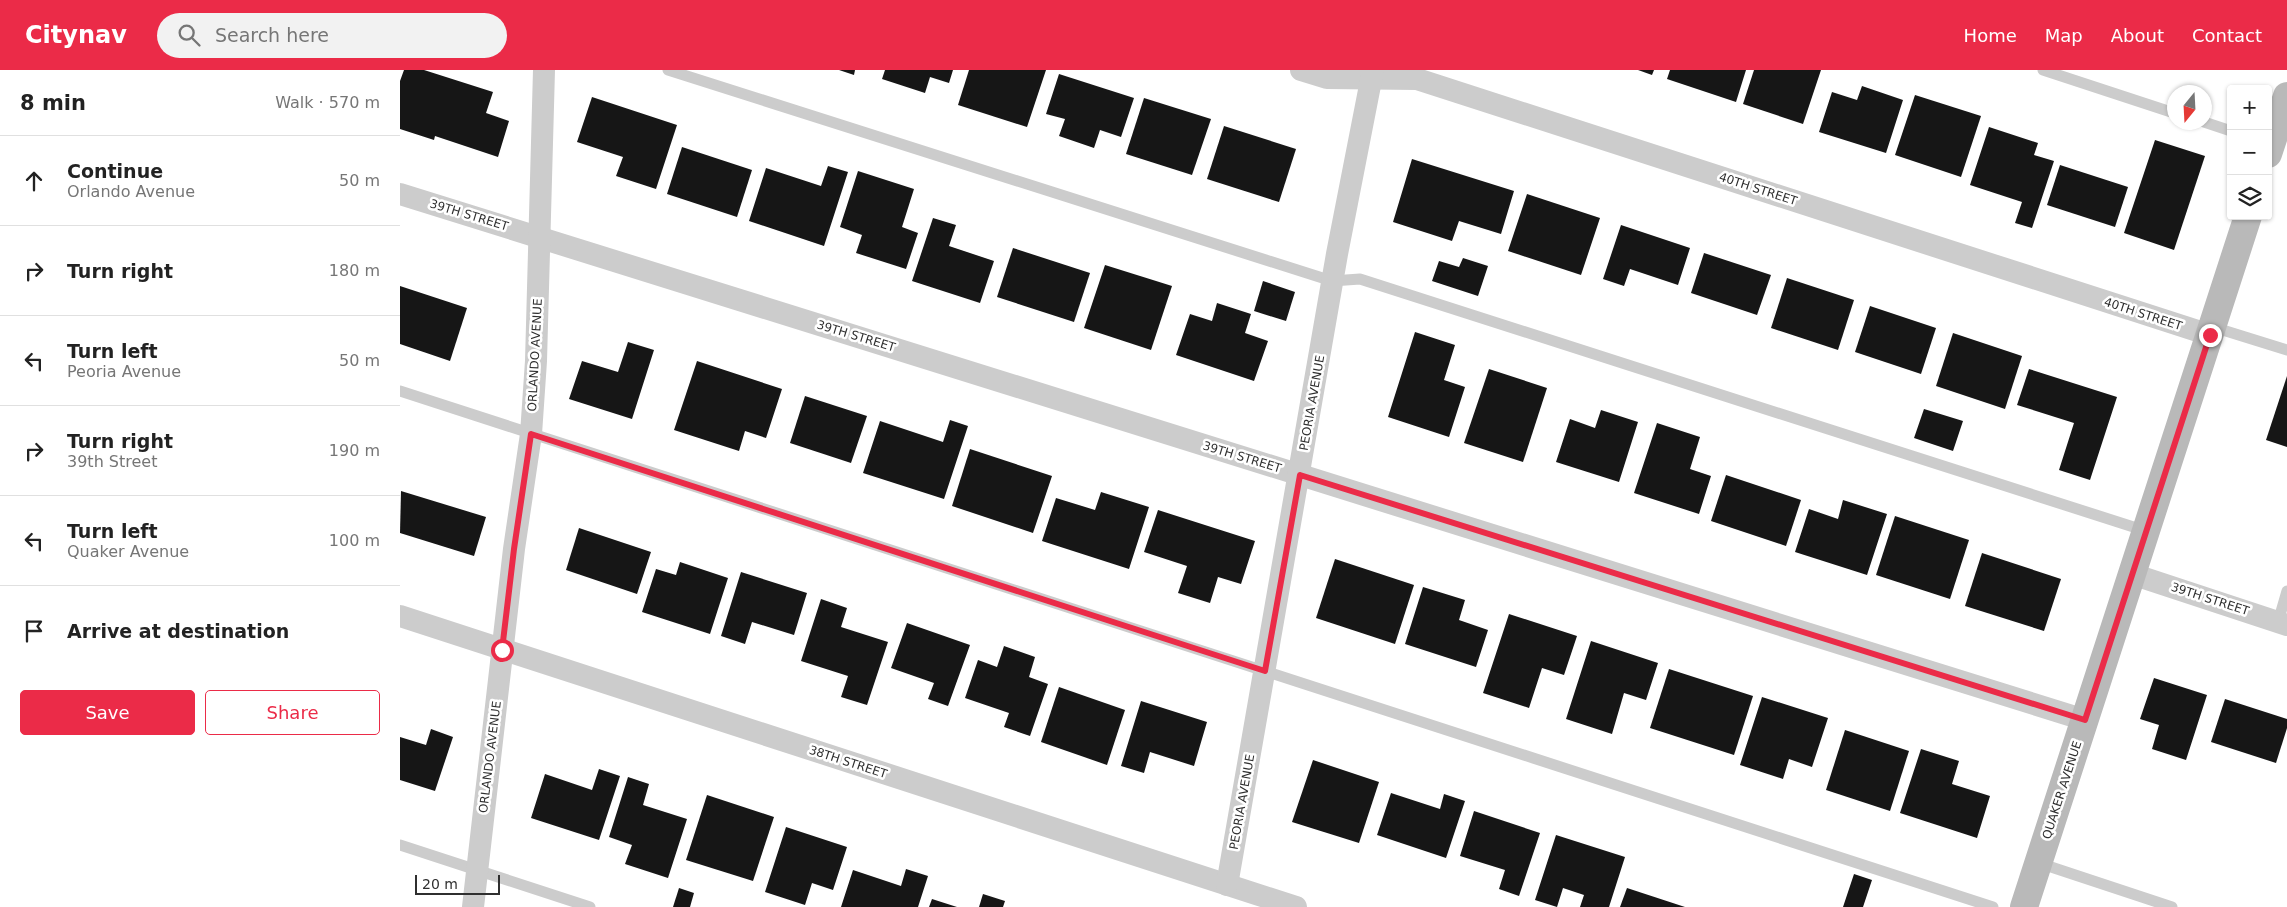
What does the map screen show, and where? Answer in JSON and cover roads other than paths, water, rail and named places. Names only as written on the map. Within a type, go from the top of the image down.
[{"type":"main road","points":[[2272,138],[2287,96]]},
{"type":"main road","name":"QUAKER AVENUE","points":[[2024,907],[2247,220]]},
{"type":"street","name":"ORLANDO AVENUE","points":[[473,907],[514,549],[531,434],[536,361],[544,70]]},
{"type":"street","name":"40TH STREET","points":[[1301,70],[1327,78],[1372,75],[1417,79],[2211,331]]},
{"type":"street","name":"PEORIA AVENUE","points":[[1227,885],[1300,475],[1332,281],[1372,75]]},
{"type":"street","name":"39TH STREET","points":[[400,194],[2085,720]]},
{"type":"street","name":"39TH STREET","points":[[2132,574],[2282,623]]},
{"type":"street","name":"38TH STREET","points":[[400,616],[1296,907]]},
{"type":"lane","points":[[668,70],[1332,281],[1360,279],[2146,531]]},
{"type":"lane","points":[[2043,70],[2167,111]]},
{"type":"lane","points":[[2212,125],[2228,130]]},
{"type":"lane","points":[[2211,331],[2287,350]]},
{"type":"lane","points":[[400,392],[1993,907]]},
{"type":"lane","points":[[2282,623],[2287,590]]},
{"type":"lane","points":[[400,845],[590,907]]},
{"type":"lane","points":[[2039,863],[2172,907]]}]
